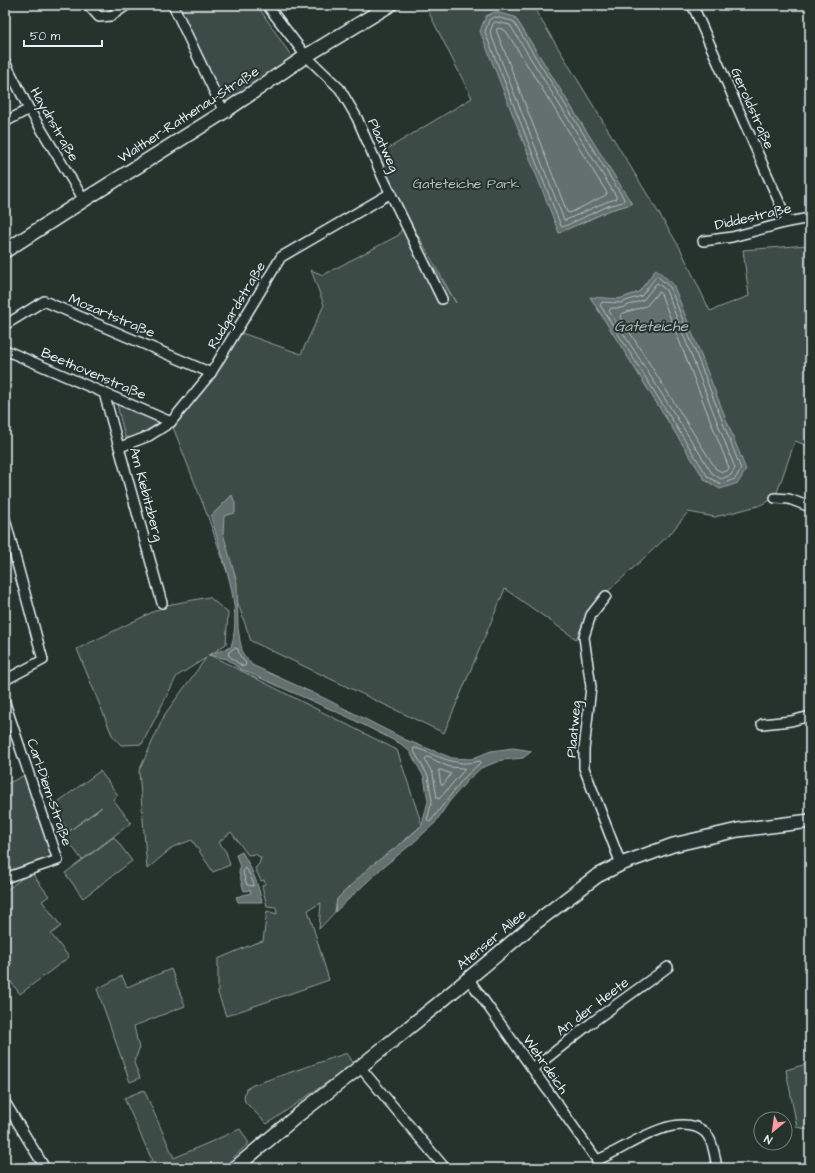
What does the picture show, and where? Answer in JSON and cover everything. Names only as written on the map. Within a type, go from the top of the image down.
[{"type":"street","points":[[88,5],[99,17],[111,16],[127,5]]},
{"type":"street","points":[[173,5],[224,112]]},
{"type":"street","name":"Plaatweg","points":[[267,5],[306,56],[340,89],[357,118],[442,299]]},
{"type":"street","name":"Walther-Rathenau-Straße","points":[[5,251],[224,112],[306,56],[390,5]]},
{"type":"street","name":"Geroldstraße","points":[[692,5],[788,222]]},
{"type":"street","name":"Haydnstraße","points":[[5,62],[29,109],[84,200]]},
{"type":"street","points":[[5,122],[29,109]]},
{"type":"street","name":"Rudgardstraße","points":[[120,447],[149,436],[171,422],[211,373],[281,257],[391,193]]},
{"type":"street","name":"Diddestraße","points":[[703,241],[732,237],[788,222],[810,218]]},
{"type":"street","name":"Mozartstraße","points":[[5,325],[44,300],[211,373]]},
{"type":"street","name":"Beethovenstraße","points":[[5,350],[171,422]]},
{"type":"street","name":"Am Kiebitzberg","points":[[104,393],[162,603]]},
{"type":"street","points":[[775,498],[789,499],[810,507]]},
{"type":"street","points":[[5,519],[44,660],[5,680]]},
{"type":"street","name":"Plaatweg","points":[[606,596],[591,615],[584,637],[591,687],[584,750],[584,768],[620,864]]},
{"type":"street","name":"Carl-Diem-Straße","points":[[5,703],[58,860],[5,878]]},
{"type":"street","points":[[762,724],[791,721],[810,716]]},
{"type":"street","name":"Atenser Allee","points":[[235,1168],[298,1115],[360,1067],[535,923],[597,876],[620,864],[672,845],[724,833],[810,821]]},
{"type":"street","name":"An der Heete","points":[[533,1069],[590,1023],[668,967]]},
{"type":"street","name":"Wehrdeich","points":[[468,978],[598,1164]]},
{"type":"street","points":[[360,1067],[445,1168]]},
{"type":"street","points":[[5,1102],[45,1168]]},
{"type":"street","points":[[598,1164],[631,1142],[672,1126],[687,1125],[701,1129],[708,1134],[714,1151],[717,1168]]},
{"type":"green space","points":[[173,5],[257,5],[294,60],[224,108]]},
{"type":"green space","name":"Gateteiche Park","points":[[425,5],[532,5],[680,248],[710,311],[749,296],[743,250],[808,245],[810,253],[810,447],[795,441],[775,498],[758,506],[715,517],[688,512],[670,534],[591,607],[576,639],[505,589],[444,733],[251,641],[208,517],[171,422],[236,331],[301,354],[324,305],[311,270],[323,275],[399,235],[405,221],[456,303],[374,157],[472,98]],"holes":[[[515,17],[631,204],[610,210],[578,225]],[[656,269],[705,480],[591,298],[620,299],[639,292]]]},
{"type":"green space","points":[[121,403],[161,422],[133,438],[125,437],[117,405]]},
{"type":"green space","points":[[209,597],[228,613],[226,644],[210,655],[397,750],[422,825],[337,899],[335,912],[319,929],[321,903],[308,910],[329,980],[226,1016],[218,993],[218,959],[263,941],[267,911],[277,914],[276,907],[267,906],[262,886],[265,884],[264,880],[261,881],[255,868],[259,864],[261,858],[255,854],[248,855],[231,832],[219,842],[226,852],[230,865],[213,872],[192,840],[173,847],[147,869],[139,771],[165,714],[206,658],[177,676],[142,744],[121,745],[112,735],[77,649],[167,605]]},
{"type":"green space","points":[[100,771],[118,795],[113,799],[131,823],[82,860],[64,835],[102,807],[69,831],[51,807]]},
{"type":"green space","points":[[25,775],[55,859],[5,877],[5,785]]},
{"type":"green space","points":[[114,837],[132,861],[83,898],[65,873]]},
{"type":"green space","points":[[31,872],[49,896],[42,901],[61,926],[51,934],[69,957],[20,994],[5,974],[5,968],[12,963],[5,954],[5,891]]},
{"type":"green space","points":[[171,969],[185,1006],[134,1026],[139,1049],[134,1063],[140,1078],[130,1082],[97,989],[122,976],[127,987]]},
{"type":"green space","points":[[347,1053],[354,1064],[267,1124],[245,1102],[244,1097],[246,1089],[253,1085]]},
{"type":"green space","points":[[810,1063],[810,1130],[797,1127],[786,1070]]},
{"type":"green space","points":[[144,1090],[174,1158],[240,1129],[249,1143],[222,1168],[139,1168],[152,1160],[124,1098]]},
{"type":"water","points":[[495,12],[515,17],[632,204],[610,210],[559,233],[480,31],[486,16]]},
{"type":"water","name":"Gateteiche","points":[[656,269],[673,284],[746,470],[738,483],[720,489],[705,480],[590,297],[619,299],[639,292]]},
{"type":"water","points":[[232,495],[235,503],[235,513],[224,516],[223,533],[237,583],[238,628],[240,641],[243,654],[252,665],[324,698],[406,740],[452,758],[471,759],[491,751],[513,748],[532,751],[523,758],[502,760],[481,768],[466,782],[449,802],[435,823],[383,867],[335,912],[337,899],[349,887],[372,865],[406,840],[422,825],[428,801],[424,777],[410,752],[401,744],[348,717],[240,669],[227,659],[208,655],[231,647],[234,631],[235,615],[230,581],[211,516]]},
{"type":"water","points":[[242,852],[254,876],[262,902],[238,902],[236,897],[251,893],[250,890],[244,891],[239,873],[240,867],[236,855]]}]
